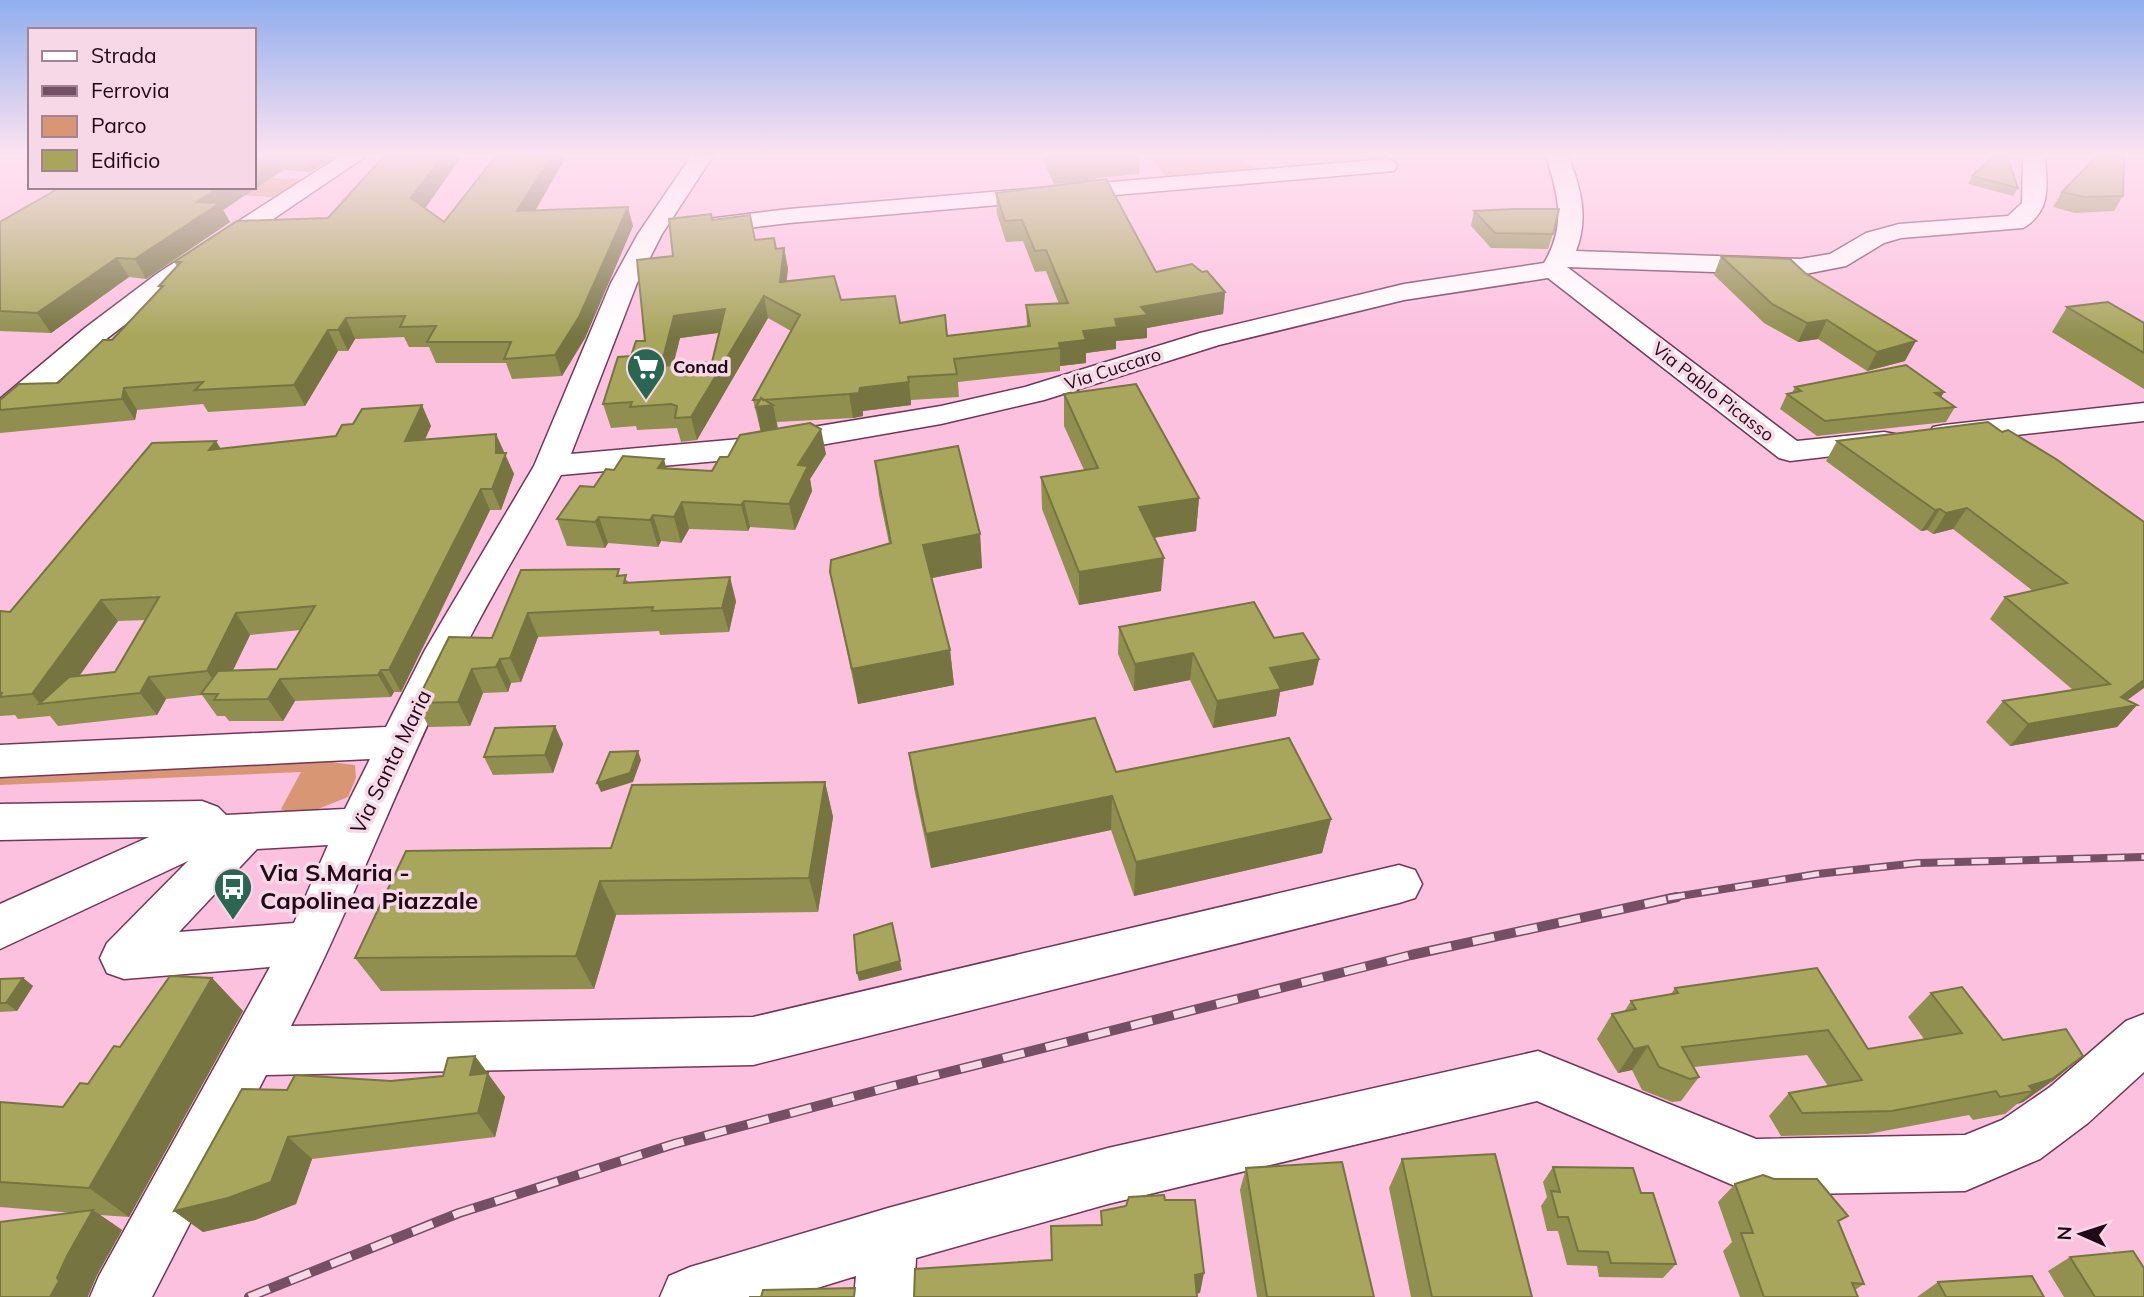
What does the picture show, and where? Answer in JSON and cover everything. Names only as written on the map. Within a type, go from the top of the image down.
[{"type":"street","points":[[0,415],[95,334],[167,279],[262,217]]},
{"type":"street","name":"Via Santa Maria","points":[[120,1297],[309,943],[359,827],[444,650],[550,466],[624,283],[662,217]]},
{"type":"street","points":[[650,234],[783,217]]},
{"type":"street","points":[[1557,263],[1572,217]]},
{"type":"street","name":"Via Cuccaro","points":[[550,466],[740,449],[941,415],[1033,394],[1160,353],[1404,292],[1557,263],[1773,267],[1822,264],[1849,256],[1875,239],[1899,231],[2014,223],[2027,217]]},
{"type":"street","name":"Via Pablo Picasso","points":[[1557,263],[1790,451],[2144,412]]},
{"type":"street","points":[[0,761],[401,742]]},
{"type":"street","points":[[0,822],[202,819],[232,832]]},
{"type":"street","points":[[0,928],[30,910],[166,850],[232,832],[359,827]]},
{"type":"street","points":[[232,832],[124,958],[309,943]]},
{"type":"street","points":[[252,1051],[753,1041],[1399,884]]},
{"type":"street","points":[[690,1297],[888,1237],[1108,1176],[1538,1076],[1756,1167],[1965,1163],[2021,1140],[2069,1105],[2144,1038]]},
{"type":"street","points":[[884,1297],[888,1237]]},
{"type":"green space","points":[[331,762],[355,765],[356,778],[348,797],[298,817],[281,809],[301,772],[0,785],[0,778]]},
{"type":"building","points":[[10,217],[199,217],[135,259],[117,258],[37,313],[0,311],[0,222]]},
{"type":"building","points":[[436,217],[444,222],[448,217],[624,217],[579,317],[555,355],[504,359],[511,342],[427,342],[436,326],[400,327],[405,316],[346,318],[338,330],[328,330],[294,385],[195,390],[203,382],[124,388],[122,399],[0,410],[0,400],[19,384],[58,383],[103,340],[112,340],[163,286],[159,286],[181,262],[174,262],[237,221]]},
{"type":"building","points":[[711,217],[712,220],[750,217],[755,240],[774,238],[776,249],[784,248],[780,282],[834,276],[841,300],[895,296],[900,323],[945,315],[947,336],[1030,326],[1026,305],[1068,303],[1046,250],[1035,251],[1022,220],[1005,221],[1004,217],[1126,217],[1156,272],[1192,264],[1202,272],[1207,271],[1225,292],[1141,307],[1148,315],[1115,319],[1117,327],[1083,331],[1086,340],[1059,343],[1060,348],[954,359],[957,374],[908,377],[909,382],[860,388],[859,393],[753,400],[800,315],[764,296],[691,417],[675,418],[677,406],[671,404],[630,407],[632,402],[603,404],[618,357],[631,356],[636,341],[645,341],[637,260],[673,256],[669,219]],"holes":[[[725,309],[712,362],[661,366],[674,316]]]},
{"type":"building","points":[[1479,217],[1557,217],[1553,234],[1495,233]]},
{"type":"building","points":[[1721,256],[1790,259],[1805,273],[1916,341],[1877,352],[1827,320],[1807,323],[1772,304]]},
{"type":"building","points":[[2108,302],[2144,323],[2144,353],[2067,307]]},
{"type":"building","points":[[1906,365],[1944,392],[1935,393],[1955,407],[1825,421],[1787,394],[1801,391],[1795,387]]},
{"type":"building","points":[[1136,384],[1199,498],[1139,507],[1164,558],[1079,572],[1041,477],[1098,468],[1064,394]]},
{"type":"building","points":[[761,398],[773,405],[756,407]]},
{"type":"building","points":[[422,405],[405,441],[496,434],[496,453],[506,453],[492,489],[481,489],[389,670],[381,670],[378,675],[280,679],[268,699],[214,700],[218,694],[201,694],[218,671],[277,669],[315,606],[236,613],[207,671],[149,677],[140,693],[39,704],[69,677],[115,672],[159,597],[101,600],[32,694],[0,697],[0,611],[10,612],[152,443],[216,441],[209,450],[336,436],[342,425],[353,424],[362,409]]},
{"type":"building","points":[[1988,422],[2002,432],[2008,430],[2056,459],[2144,522],[2144,680],[2121,697],[2137,705],[2028,724],[2003,701],[2110,684],[2005,597],[2067,583],[1967,508],[1946,513],[1940,509],[1935,510],[1837,441]]},
{"type":"building","points":[[810,423],[821,429],[798,465],[808,466],[789,504],[744,501],[741,505],[682,502],[674,517],[653,515],[650,520],[599,517],[595,522],[557,519],[580,486],[594,487],[606,469],[614,470],[623,456],[664,459],[658,468],[712,471],[720,457],[728,457],[740,435]]},
{"type":"building","points":[[958,446],[980,534],[923,545],[950,650],[852,669],[830,572],[831,560],[891,543],[875,461]]},
{"type":"building","points":[[619,569],[617,576],[626,575],[624,583],[730,577],[722,608],[652,611],[653,607],[528,613],[510,658],[500,659],[496,667],[472,669],[458,702],[416,703],[449,637],[492,638],[521,570]]},
{"type":"building","points":[[1254,602],[1274,638],[1303,633],[1319,659],[1270,668],[1281,689],[1217,701],[1193,653],[1135,664],[1119,627]]},
{"type":"building","points":[[1095,718],[1116,772],[1289,738],[1331,819],[1136,862],[1112,796],[926,834],[909,753]]},
{"type":"building","points":[[555,726],[545,755],[484,757],[495,728]]},
{"type":"building","points":[[638,751],[630,773],[597,783],[610,752]]},
{"type":"building","points":[[825,782],[809,878],[600,881],[576,956],[355,958],[406,851],[611,848],[632,785]]},
{"type":"building","points":[[892,923],[900,961],[857,973],[854,935]]},
{"type":"building","points":[[1817,968],[1868,1049],[1962,1033],[1931,993],[1962,987],[2003,1040],[2066,1029],[2083,1056],[2052,1079],[2029,1086],[2033,1091],[2000,1097],[1996,1091],[1892,1111],[1802,1113],[1789,1093],[1862,1080],[1828,1030],[1682,1047],[1699,1077],[1690,1079],[1659,1067],[1648,1046],[1634,1049],[1612,1014],[1636,1009],[1631,1001],[1678,993],[1675,988]]},
{"type":"building","points":[[170,976],[212,978],[89,1188],[0,1182],[0,1102],[63,1107],[80,1083],[88,1084],[114,1046],[120,1047]]},
{"type":"building","points":[[23,978],[6,1003],[0,1003],[0,979]]},
{"type":"building","points":[[475,1056],[470,1075],[488,1073],[478,1113],[288,1137],[271,1182],[228,1198],[174,1211],[242,1089],[287,1090],[295,1075],[391,1081],[443,1076],[448,1058]]},
{"type":"building","points":[[1495,1154],[1532,1297],[1432,1297],[1402,1159]]},
{"type":"building","points":[[1342,1162],[1374,1297],[1267,1297],[1246,1168]]},
{"type":"building","points":[[1553,1167],[1633,1168],[1641,1193],[1653,1193],[1676,1264],[1611,1263],[1608,1252],[1578,1251],[1568,1217],[1558,1217],[1551,1191],[1560,1192]]},
{"type":"building","points":[[1763,1175],[1774,1179],[1817,1179],[1848,1216],[1838,1221],[1864,1284],[1852,1283],[1858,1297],[1764,1297],[1741,1233],[1753,1233],[1735,1184]]},
{"type":"building","points":[[1164,1195],[1165,1200],[1195,1200],[1204,1273],[1195,1275],[1197,1297],[914,1297],[915,1269],[1052,1260],[1051,1226],[1102,1225],[1101,1211],[1126,1206],[1129,1197]]},
{"type":"building","points":[[93,1210],[67,1256],[57,1278],[59,1281],[50,1297],[0,1297],[0,1222]]},
{"type":"building","points":[[2133,1251],[2144,1268],[2144,1297],[2095,1297],[2070,1257]]},
{"type":"building","points":[[2032,1276],[2044,1297],[1946,1297],[1938,1282]]},
{"type":"building","points":[[855,1288],[854,1297],[761,1297],[763,1290]]},
{"type":"railway","points":[[1668,898],[1817,874],[1918,863],[2144,857]]},
{"type":"railway","points":[[249,1297],[459,1213],[674,1144],[1411,955],[1677,897]]},
{"type":"place","name":"Conad","points":[[646,401]]},
{"type":"place","name":"Via S.Maria - Capolinea Piazzale","points":[[233,921]]}]
